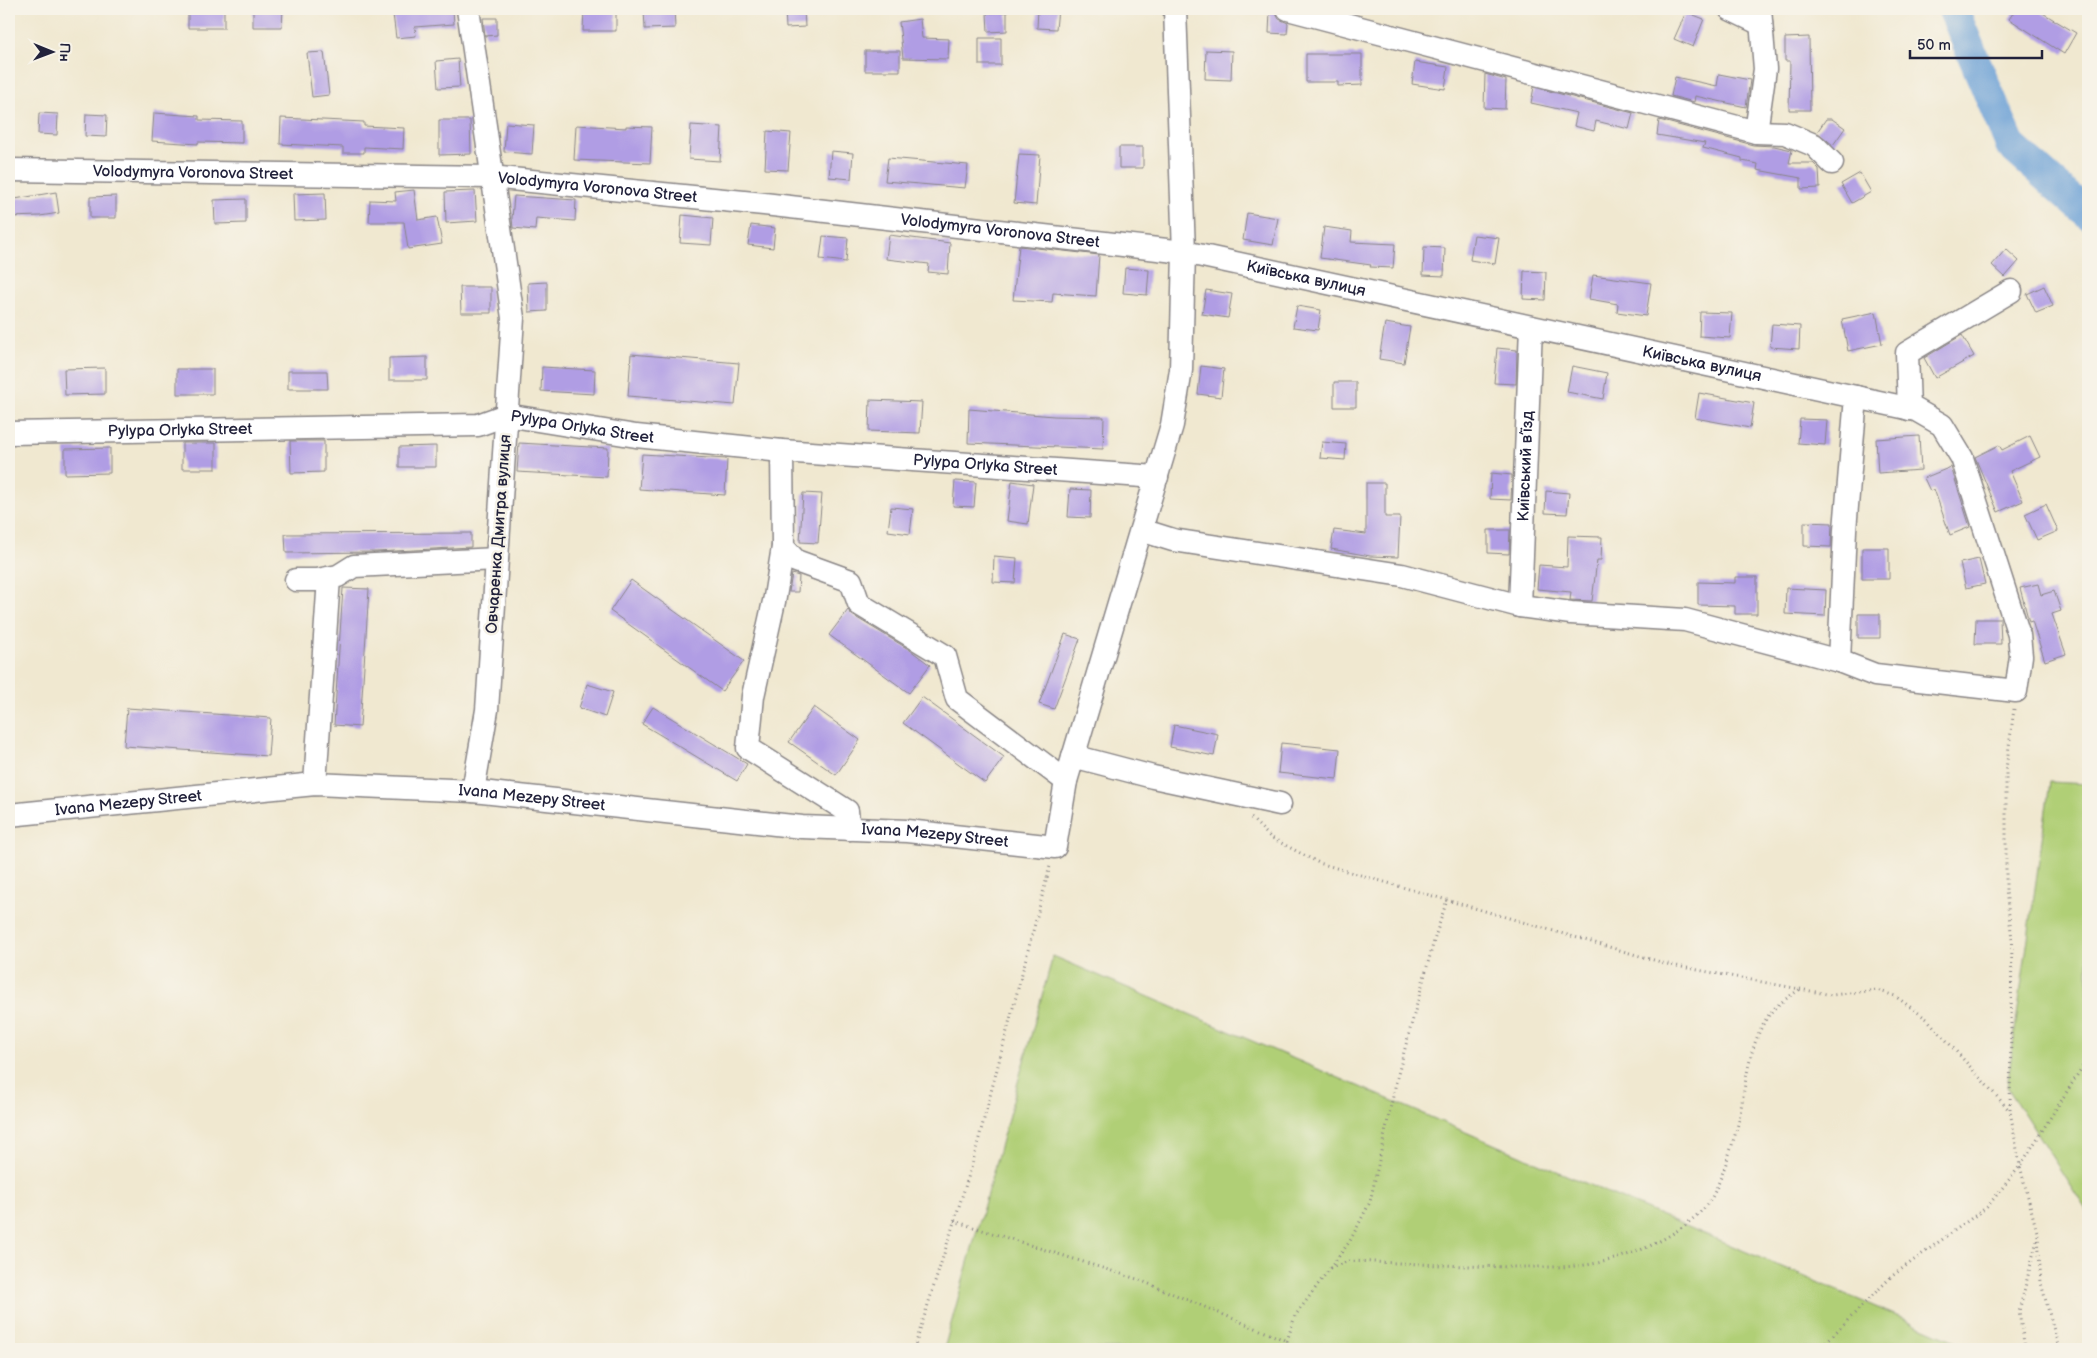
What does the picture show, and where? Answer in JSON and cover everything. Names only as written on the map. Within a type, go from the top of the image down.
[{"type":"street","name":"Овчаренка Дмитра вулиця","points":[[468,9],[513,318],[487,710],[473,791]]},
{"type":"street","points":[[1055,846],[1066,781],[1172,425],[1181,370],[1184,252],[1175,9]]},
{"type":"street","points":[[1288,9],[1756,132],[1785,133],[1814,145],[1832,163]]},
{"type":"street","points":[[1730,9],[1761,16],[1765,69],[1756,132]]},
{"type":"street","name":"Volodymyra Voronova Street","points":[[9,170],[491,177],[764,204],[1184,252]]},
{"type":"street","name":"Київська вулиця","points":[[1184,252],[1916,410],[1942,425],[1962,458],[2019,635],[2021,656],[2016,692]]},
{"type":"street","points":[[1909,408],[1907,353],[2011,291]]},
{"type":"street","name":"Київський в’їзд","points":[[1520,606],[1531,327]]},
{"type":"street","points":[[1839,661],[1845,530],[1856,397]]},
{"type":"street","name":"Pylypa Orlyka Street","points":[[9,433],[478,425],[506,415],[636,436],[782,451],[1157,477]]},
{"type":"street","points":[[782,451],[783,546],[775,598],[753,696],[748,748],[847,811],[849,829]]},
{"type":"street","points":[[1141,530],[1173,540],[1402,575],[1520,606],[1570,613],[1686,620],[1839,661],[1875,675],[2016,692]]},
{"type":"street","points":[[783,546],[796,561],[851,581],[859,604],[945,656],[957,699],[1066,781]]},
{"type":"street","points":[[296,580],[338,576],[354,566],[497,559]]},
{"type":"street","points":[[315,784],[329,578]]},
{"type":"street","points":[[1073,756],[1152,777],[1280,804]]},
{"type":"street","name":"Ivana Mezepy Street","points":[[9,815],[315,784],[473,791],[802,827],[907,831],[1055,846]]},
{"type":"path","points":[[2016,692],[2006,769],[2006,890],[2012,939],[2010,1111],[2020,1166],[2038,1236],[2041,1283],[2059,1349]]},
{"type":"path","points":[[1227,793],[1270,837],[1319,863],[1671,966],[1832,994],[1877,990],[1895,996],[1927,1019],[2010,1111]]},
{"type":"path","points":[[914,1349],[972,1165],[1055,846]]},
{"type":"path","points":[[1284,1349],[1295,1316],[1350,1241],[1370,1202],[1397,1078],[1435,937],[1447,900]]},
{"type":"path","points":[[1330,1268],[1349,1260],[1476,1267],[1555,1267],[1601,1263],[1644,1250],[1677,1231],[1708,1204],[1723,1170],[1736,1136],[1747,1078],[1759,1030],[1775,1007],[1801,989]]},
{"type":"path","points":[[1819,1349],[1892,1276],[1987,1207],[2020,1166],[2088,1058]]},
{"type":"path","points":[[954,1221],[1137,1279],[1287,1341]]},
{"type":"path","points":[[2025,1349],[2019,1311],[2038,1236]]},
{"type":"green space","points":[[2050,782],[2088,784],[2088,1213],[2007,1087]]},
{"type":"green space","points":[[1053,956],[1974,1349],[944,1349]]},
{"type":"building","points":[[188,9],[224,9],[224,28],[188,28]]},
{"type":"building","points":[[253,9],[283,9],[282,27],[253,27]]},
{"type":"building","points":[[426,9],[453,9],[454,24],[415,27],[416,36],[396,38],[393,14]]},
{"type":"building","points":[[584,9],[616,9],[616,31],[583,31]]},
{"type":"building","points":[[644,9],[674,9],[675,28],[645,29]]},
{"type":"building","points":[[785,9],[804,9],[805,27],[786,28]]},
{"type":"building","points":[[1038,9],[1058,9],[1056,29],[1037,28]]},
{"type":"building","points":[[2016,9],[2036,9],[2076,33],[2064,54],[2009,19]]},
{"type":"building","points":[[1270,11],[1275,12],[1279,19],[1288,23],[1287,34],[1269,33]]},
{"type":"building","points":[[1007,12],[1007,31],[988,32],[987,13]]},
{"type":"building","points":[[1686,12],[1704,19],[1693,47],[1674,39]]},
{"type":"building","points":[[483,18],[497,18],[497,35],[485,36]]},
{"type":"building","points":[[920,19],[922,38],[949,39],[948,59],[903,58],[899,22]]},
{"type":"building","points":[[1809,37],[1810,110],[1789,110],[1790,61],[1785,61],[1785,38]]},
{"type":"building","points":[[979,38],[1001,38],[1001,65],[979,65]]},
{"type":"building","points":[[1206,50],[1232,51],[1231,80],[1205,79]]},
{"type":"building","points":[[865,51],[900,51],[900,71],[865,71]]},
{"type":"building","points":[[324,52],[329,95],[312,97],[307,53]]},
{"type":"building","points":[[1306,54],[1362,54],[1362,85],[1338,86],[1338,82],[1306,82]]},
{"type":"building","points":[[458,59],[460,87],[438,88],[436,61]]},
{"type":"building","points":[[1415,62],[1448,67],[1445,89],[1412,84]]},
{"type":"building","points":[[1485,74],[1506,80],[1505,109],[1484,108]]},
{"type":"building","points":[[1719,74],[1750,80],[1746,107],[1695,96],[1694,102],[1671,96],[1675,77],[1717,86]]},
{"type":"building","points":[[1534,87],[1633,113],[1629,129],[1596,121],[1594,131],[1574,126],[1577,113],[1531,103]]},
{"type":"building","points":[[39,113],[58,114],[57,135],[38,134]]},
{"type":"building","points":[[154,113],[199,116],[199,120],[242,121],[242,143],[198,142],[198,144],[152,141]]},
{"type":"building","points":[[86,114],[107,115],[106,137],[85,136]]},
{"type":"building","points":[[281,118],[364,122],[364,126],[404,128],[403,149],[364,147],[364,153],[343,153],[343,147],[280,144]]},
{"type":"building","points":[[1826,119],[1832,119],[1845,128],[1833,145],[1817,132]]},
{"type":"building","points":[[439,120],[470,120],[471,154],[439,155]]},
{"type":"building","points":[[1659,120],[1753,145],[1774,146],[1792,150],[1789,163],[1813,163],[1819,169],[1820,188],[1801,189],[1801,178],[1757,170],[1758,164],[1742,161],[1742,158],[1703,148],[1705,143],[1657,135]]},
{"type":"building","points":[[506,123],[534,125],[532,154],[504,152]]},
{"type":"building","points":[[576,125],[626,128],[626,126],[652,127],[650,163],[574,160]]},
{"type":"building","points":[[691,125],[722,127],[720,161],[689,159]]},
{"type":"building","points":[[767,131],[791,133],[788,170],[765,169]]},
{"type":"building","points":[[1119,147],[1143,147],[1143,168],[1119,168]]},
{"type":"building","points":[[831,151],[853,153],[851,179],[829,177]]},
{"type":"building","points":[[1019,154],[1040,155],[1036,205],[1014,203]]},
{"type":"building","points":[[888,158],[968,165],[965,188],[885,181]]},
{"type":"building","points":[[1860,173],[1871,192],[1852,203],[1841,184]]},
{"type":"building","points":[[414,190],[418,220],[437,217],[442,244],[408,249],[404,222],[369,222],[370,200],[396,201],[395,192]]},
{"type":"building","points":[[475,191],[477,221],[446,223],[445,192]]},
{"type":"building","points":[[56,192],[59,213],[9,217],[9,200]]},
{"type":"building","points":[[325,193],[326,220],[294,221],[293,194]]},
{"type":"building","points":[[116,196],[116,218],[90,218],[90,197]]},
{"type":"building","points":[[514,196],[576,200],[575,221],[536,218],[535,230],[513,228]]},
{"type":"building","points":[[246,199],[246,223],[215,224],[214,200]]},
{"type":"building","points":[[1247,213],[1278,218],[1273,245],[1243,240]]},
{"type":"building","points":[[682,215],[713,218],[711,245],[680,243]]},
{"type":"building","points":[[751,225],[775,228],[773,248],[748,245]]},
{"type":"building","points":[[1324,227],[1352,231],[1351,242],[1395,244],[1393,268],[1370,267],[1371,265],[1320,258]]},
{"type":"building","points":[[889,235],[950,243],[948,274],[928,272],[929,264],[886,259]]},
{"type":"building","points":[[1474,235],[1499,238],[1495,264],[1470,260]]},
{"type":"building","points":[[823,236],[848,238],[846,262],[820,259]]},
{"type":"building","points":[[1019,246],[1099,255],[1096,296],[1053,293],[1052,302],[1013,300]]},
{"type":"building","points":[[1424,247],[1445,248],[1444,276],[1423,275]]},
{"type":"building","points":[[2006,249],[2019,261],[2005,277],[1992,265]]},
{"type":"building","points":[[1125,268],[1149,270],[1147,295],[1123,293]]},
{"type":"building","points":[[1524,271],[1546,272],[1545,300],[1523,299]]},
{"type":"building","points":[[1593,275],[1651,283],[1646,316],[1617,312],[1618,304],[1589,299]]},
{"type":"building","points":[[547,282],[547,311],[529,312],[528,283]]},
{"type":"building","points":[[2044,286],[2053,306],[2036,313],[2027,294]]},
{"type":"building","points":[[460,287],[491,287],[491,313],[461,313]]},
{"type":"building","points":[[1206,290],[1232,294],[1228,318],[1202,314]]},
{"type":"building","points":[[1297,306],[1321,310],[1318,330],[1293,327]]},
{"type":"building","points":[[1700,312],[1732,313],[1730,338],[1699,336]]},
{"type":"building","points":[[1876,312],[1882,344],[1848,351],[1842,319]]},
{"type":"building","points":[[1385,323],[1410,327],[1404,363],[1379,359]]},
{"type":"building","points":[[1772,324],[1800,326],[1799,349],[1770,347]]},
{"type":"building","points":[[1962,335],[1974,356],[1935,378],[1924,358]]},
{"type":"building","points":[[1497,348],[1517,350],[1516,384],[1494,383]]},
{"type":"building","points":[[631,354],[739,363],[735,405],[628,396]]},
{"type":"building","points":[[427,357],[427,380],[389,380],[389,358]]},
{"type":"building","points":[[1201,366],[1224,369],[1221,397],[1198,394]]},
{"type":"building","points":[[1572,366],[1607,373],[1603,399],[1567,392]]},
{"type":"building","points":[[542,367],[595,370],[594,394],[541,391]]},
{"type":"building","points":[[105,368],[105,394],[65,395],[64,369]]},
{"type":"building","points":[[177,369],[213,369],[213,394],[177,394]]},
{"type":"building","points":[[288,371],[327,371],[328,389],[288,389]]},
{"type":"building","points":[[1334,382],[1356,382],[1356,407],[1334,407]]},
{"type":"building","points":[[1699,393],[1754,403],[1750,428],[1695,418]]},
{"type":"building","points":[[870,400],[922,402],[920,433],[869,431]]},
{"type":"building","points":[[969,409],[1054,416],[1104,417],[1103,449],[968,443]]},
{"type":"building","points":[[1800,419],[1827,420],[1825,445],[1798,443]]},
{"type":"building","points":[[1919,436],[1921,470],[1878,473],[1876,439]]},
{"type":"building","points":[[2030,436],[2040,457],[2010,471],[2023,501],[1998,512],[1975,457],[1999,445],[2002,450]]},
{"type":"building","points":[[290,441],[324,441],[324,472],[291,473]]},
{"type":"building","points":[[1322,442],[1346,444],[1345,460],[1320,458]]},
{"type":"building","points":[[182,443],[216,443],[216,469],[182,469]]},
{"type":"building","points":[[519,443],[608,448],[607,477],[517,472]]},
{"type":"building","points":[[436,446],[436,467],[399,467],[399,447]]},
{"type":"building","points":[[110,448],[110,473],[65,474],[65,449]]},
{"type":"building","points":[[642,454],[727,459],[725,495],[639,489]]},
{"type":"building","points":[[1951,467],[1970,527],[1950,535],[1934,489],[1930,491],[1924,478]]},
{"type":"building","points":[[1491,473],[1512,475],[1511,500],[1490,499]]},
{"type":"building","points":[[955,481],[976,482],[974,507],[953,506]]},
{"type":"building","points":[[1012,481],[1033,484],[1028,524],[1007,521]]},
{"type":"building","points":[[1366,483],[1385,483],[1385,517],[1400,517],[1398,557],[1370,556],[1331,549],[1334,530],[1366,534]]},
{"type":"building","points":[[1070,489],[1091,490],[1090,518],[1068,517]]},
{"type":"building","points":[[1546,491],[1569,493],[1567,514],[1545,513]]},
{"type":"building","points":[[803,493],[822,494],[818,543],[800,542]]},
{"type":"building","points":[[2046,504],[2058,531],[2037,540],[2025,514]]},
{"type":"building","points":[[891,507],[913,509],[910,534],[888,531]]},
{"type":"building","points":[[1804,522],[1832,523],[1831,547],[1804,546]]},
{"type":"building","points":[[1488,530],[1510,530],[1509,554],[1488,553]]},
{"type":"building","points":[[471,533],[471,547],[376,552],[286,553],[285,534]]},
{"type":"building","points":[[1568,536],[1602,537],[1601,560],[1597,560],[1592,601],[1570,600],[1571,592],[1537,589],[1539,565],[1567,567]]},
{"type":"building","points":[[1862,548],[1889,548],[1889,579],[1862,579]]},
{"type":"building","points":[[994,556],[1017,558],[1015,583],[993,582]]},
{"type":"building","points":[[1979,559],[1985,584],[1966,588],[1960,563]]},
{"type":"building","points":[[792,574],[799,576],[798,592],[789,592]]},
{"type":"building","points":[[1735,577],[1757,577],[1757,614],[1735,614],[1735,606],[1698,605],[1698,582],[1735,583]]},
{"type":"building","points":[[631,580],[744,661],[722,691],[610,611]]},
{"type":"building","points":[[2038,584],[2041,595],[2054,591],[2061,611],[2052,614],[2066,654],[2045,661],[2032,621],[2029,622],[2020,588]]},
{"type":"building","points":[[343,588],[369,589],[360,727],[334,725]]},
{"type":"building","points":[[1786,588],[1826,590],[1825,616],[1785,614]]},
{"type":"building","points":[[848,610],[852,615],[910,650],[930,665],[909,693],[829,635]]},
{"type":"building","points":[[1858,614],[1880,614],[1880,638],[1858,638]]},
{"type":"building","points":[[1976,619],[2000,619],[2001,644],[1975,644]]},
{"type":"building","points":[[1065,634],[1080,639],[1054,709],[1039,704]]},
{"type":"building","points":[[587,684],[613,692],[605,717],[579,708]]},
{"type":"building","points":[[922,697],[1004,757],[985,783],[903,723]]},
{"type":"building","points":[[653,707],[747,764],[737,781],[642,724]]},
{"type":"building","points":[[814,707],[860,740],[836,775],[789,742]]},
{"type":"building","points":[[127,708],[271,718],[268,756],[124,746]]},
{"type":"building","points":[[1174,725],[1218,734],[1214,756],[1170,747]]},
{"type":"building","points":[[1281,743],[1340,749],[1337,779],[1278,773]]},
{"type":"waterway","points":[[1953,9],[2011,146],[2088,214]]}]
